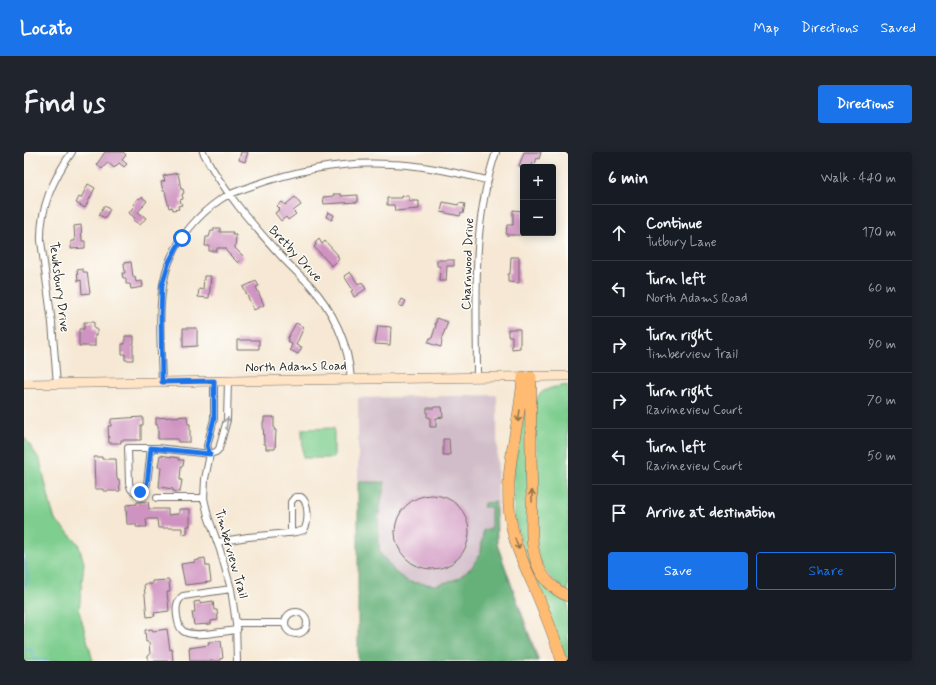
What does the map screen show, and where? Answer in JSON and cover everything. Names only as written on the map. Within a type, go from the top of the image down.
[{"type":"highway","points":[[527,377],[531,454],[533,549],[540,571],[546,580],[568,596]]},
{"type":"highway","points":[[527,377],[509,476],[508,498],[510,521],[515,539],[550,624],[562,661]]},
{"type":"street","name":"Tewksbury Drive","points":[[57,384],[54,340],[41,241],[41,226],[43,211],[50,191],[60,170],[72,152]]},
{"type":"street","name":"Bretby Drive","points":[[203,152],[229,195],[262,235],[309,285],[324,304],[336,325],[345,346],[351,380]]},
{"type":"street","name":"Charnwood Drive","points":[[477,378],[478,240],[487,180],[496,152]]},
{"type":"street","points":[[162,382],[162,292],[169,262],[178,244],[193,224],[229,195],[279,177],[317,168],[361,164],[405,165],[487,180]]},
{"type":"street","name":"North Adams Road","points":[[24,384],[568,376]]},
{"type":"street","name":"Timberview Trail","points":[[214,381],[214,419],[207,446],[210,454],[206,468],[204,498],[208,516],[231,589],[236,626],[237,661]]},
{"type":"street","points":[[151,448],[147,484],[142,491],[135,492],[131,489],[129,483],[128,448],[151,448],[210,454],[220,449],[228,416],[228,381]]},
{"type":"street","points":[[217,542],[301,532],[306,527],[306,502],[301,497],[295,498],[291,502],[291,533]]},
{"type":"street","points":[[157,498],[204,498]]},
{"type":"street","points":[[231,589],[183,596],[178,602],[177,617],[178,624],[182,630],[189,634],[236,626],[285,623]]},
{"type":"shaded area","points":[[497,395],[498,544],[540,661],[358,661],[358,398]]},
{"type":"green space","points":[[568,385],[568,591],[547,574],[542,566],[536,545],[535,502],[537,465],[534,406],[538,396],[542,392],[551,388]]},
{"type":"green space","points":[[526,402],[532,564],[538,577],[546,587],[550,591],[568,601],[568,661],[565,661],[525,556],[514,516],[513,473]]},
{"type":"green space","points":[[334,428],[334,458],[303,458],[302,429]]},
{"type":"green space","points":[[24,437],[40,460],[55,520],[78,543],[84,563],[79,611],[93,661],[24,661]]},
{"type":"green space","points":[[358,482],[385,482],[378,518],[380,553],[396,573],[409,582],[436,585],[457,579],[472,567],[481,552],[483,530],[491,530],[491,507],[483,507],[484,503],[495,502],[497,545],[538,661],[358,661]]},
{"type":"building","points":[[105,152],[123,152],[126,155],[122,160],[127,164],[124,167],[119,163],[114,168],[108,162],[102,169],[97,164]]},
{"type":"building","points":[[241,152],[248,152],[245,162],[239,160]]},
{"type":"building","points":[[524,152],[541,152],[539,159],[537,158],[535,164],[520,164],[519,166]]},
{"type":"building","points":[[178,173],[181,189],[183,189],[184,193],[182,194],[183,199],[180,200],[182,205],[178,206],[179,209],[173,210],[172,207],[169,208],[161,182],[165,181],[163,176]]},
{"type":"building","points":[[88,184],[95,188],[85,208],[76,203],[79,197],[81,198]]},
{"type":"building","points":[[333,194],[341,194],[341,196],[358,195],[358,202],[324,204],[323,197],[334,196]]},
{"type":"building","points":[[402,196],[409,196],[409,201],[419,201],[419,209],[395,211],[394,205],[387,205],[387,198],[402,198]]},
{"type":"building","points":[[142,197],[147,201],[138,212],[146,218],[140,225],[133,220],[135,218],[129,213],[138,198],[139,199]]},
{"type":"building","points":[[295,197],[301,205],[293,211],[296,214],[288,220],[286,217],[281,221],[275,213],[280,209],[277,206],[282,202],[285,205]]},
{"type":"building","points":[[443,202],[458,205],[459,203],[465,204],[463,214],[461,213],[460,216],[441,212]]},
{"type":"building","points":[[104,206],[110,209],[105,218],[99,215]]},
{"type":"building","points":[[513,210],[520,211],[520,235],[506,235],[507,225],[513,225]]},
{"type":"building","points":[[328,212],[334,215],[332,220],[326,217]]},
{"type":"building","points":[[81,225],[82,241],[85,241],[85,248],[71,249],[71,241],[75,241],[74,226]]},
{"type":"building","points":[[214,228],[220,228],[220,232],[233,232],[232,235],[236,235],[235,248],[244,257],[238,263],[226,251],[226,248],[217,248],[217,251],[209,251],[209,246],[205,246],[206,237],[209,237],[211,231],[214,231]]},
{"type":"building","points":[[319,239],[322,244],[325,241],[338,255],[337,256],[339,259],[332,266],[314,247],[316,245],[315,243]]},
{"type":"building","points":[[511,257],[519,257],[519,283],[508,282]]},
{"type":"building","points":[[437,260],[454,260],[454,266],[447,266],[446,281],[439,281],[440,266],[437,266]]},
{"type":"building","points":[[131,262],[133,277],[135,277],[136,282],[142,281],[143,287],[131,289],[130,284],[126,284],[126,278],[123,278],[122,273],[125,273],[124,263]]},
{"type":"building","points":[[83,269],[83,272],[87,272],[90,293],[82,294],[81,280],[78,281],[77,270]]},
{"type":"building","points":[[350,272],[358,284],[362,282],[366,289],[354,297],[351,291],[353,290],[344,276]]},
{"type":"building","points":[[204,276],[211,276],[209,298],[198,297],[199,289],[203,290]]},
{"type":"building","points":[[256,281],[259,286],[256,287],[264,305],[254,310],[243,287]]},
{"type":"building","points":[[402,299],[406,301],[403,307],[399,305]]},
{"type":"building","points":[[437,318],[448,322],[441,340],[441,347],[428,343],[430,338],[432,338]]},
{"type":"building","points":[[84,322],[94,322],[94,329],[97,329],[97,335],[95,335],[95,346],[79,346],[79,329],[84,329]]},
{"type":"building","points":[[296,323],[304,327],[296,345],[302,347],[298,354],[290,350],[292,344],[288,342],[289,340],[287,339]]},
{"type":"building","points":[[378,326],[391,327],[390,345],[375,344]]},
{"type":"building","points":[[183,328],[197,328],[197,346],[183,347]]},
{"type":"building","points":[[508,329],[520,329],[520,348],[512,349],[512,336],[508,336]]},
{"type":"building","points":[[125,336],[134,336],[133,360],[125,360],[125,354],[122,354],[122,344],[125,344]]},
{"type":"building","points":[[237,340],[259,340],[259,349],[237,349]]},
{"type":"building","points":[[442,407],[443,417],[436,418],[436,427],[430,427],[430,417],[427,417],[427,408]]},
{"type":"building","points":[[187,416],[188,424],[190,424],[190,442],[178,442],[178,439],[158,439],[158,425],[156,425],[156,418]]},
{"type":"building","points":[[143,417],[143,425],[141,425],[141,440],[121,440],[121,443],[109,443],[108,426],[111,426],[111,419]]},
{"type":"building","points":[[264,417],[274,417],[274,430],[276,430],[275,449],[266,449],[266,444],[264,444]]},
{"type":"building","points":[[443,439],[449,439],[450,455],[443,455]]},
{"type":"building","points":[[160,455],[184,460],[183,466],[181,466],[180,480],[182,480],[180,492],[173,491],[173,489],[159,487],[161,467],[158,467]]},
{"type":"building","points":[[94,457],[102,457],[102,459],[116,459],[117,479],[119,479],[120,491],[103,491],[103,489],[95,489]]},
{"type":"building","points":[[432,495],[446,498],[458,506],[466,518],[469,532],[466,546],[458,558],[446,566],[432,569],[418,566],[406,558],[398,546],[395,532],[398,518],[406,506],[418,498]]},
{"type":"building","points":[[148,501],[149,509],[168,509],[168,515],[179,514],[179,509],[190,509],[190,526],[187,526],[187,534],[182,535],[182,528],[158,528],[157,519],[146,519],[147,527],[136,527],[136,524],[127,524],[126,505]]},
{"type":"building","points":[[205,558],[206,566],[209,566],[211,582],[185,585],[181,564],[195,562],[199,559]]},
{"type":"building","points":[[169,580],[170,592],[167,592],[169,611],[154,613],[155,616],[147,617],[144,584],[152,584],[152,581]]},
{"type":"building","points":[[200,601],[200,603],[213,601],[214,610],[217,610],[218,620],[211,621],[211,624],[194,625],[192,612],[195,612],[194,602]]},
{"type":"building","points":[[152,629],[153,631],[167,629],[170,650],[172,649],[173,661],[148,661],[148,655],[150,655],[149,642],[146,642],[145,630]]},
{"type":"building","points":[[221,641],[223,658],[220,659],[220,661],[190,661],[189,648],[209,645],[208,642]]},
{"type":"waterway","points":[[24,552],[28,579],[24,588]]},
{"type":"waterway","points":[[24,650],[32,650],[33,658],[36,660],[48,661]]},
{"type":"route","points":[[140,492],[146,487],[147,484],[151,448],[164,448],[210,454],[207,446],[214,419],[214,381],[162,382],[162,285],[169,262],[182,238]]}]
